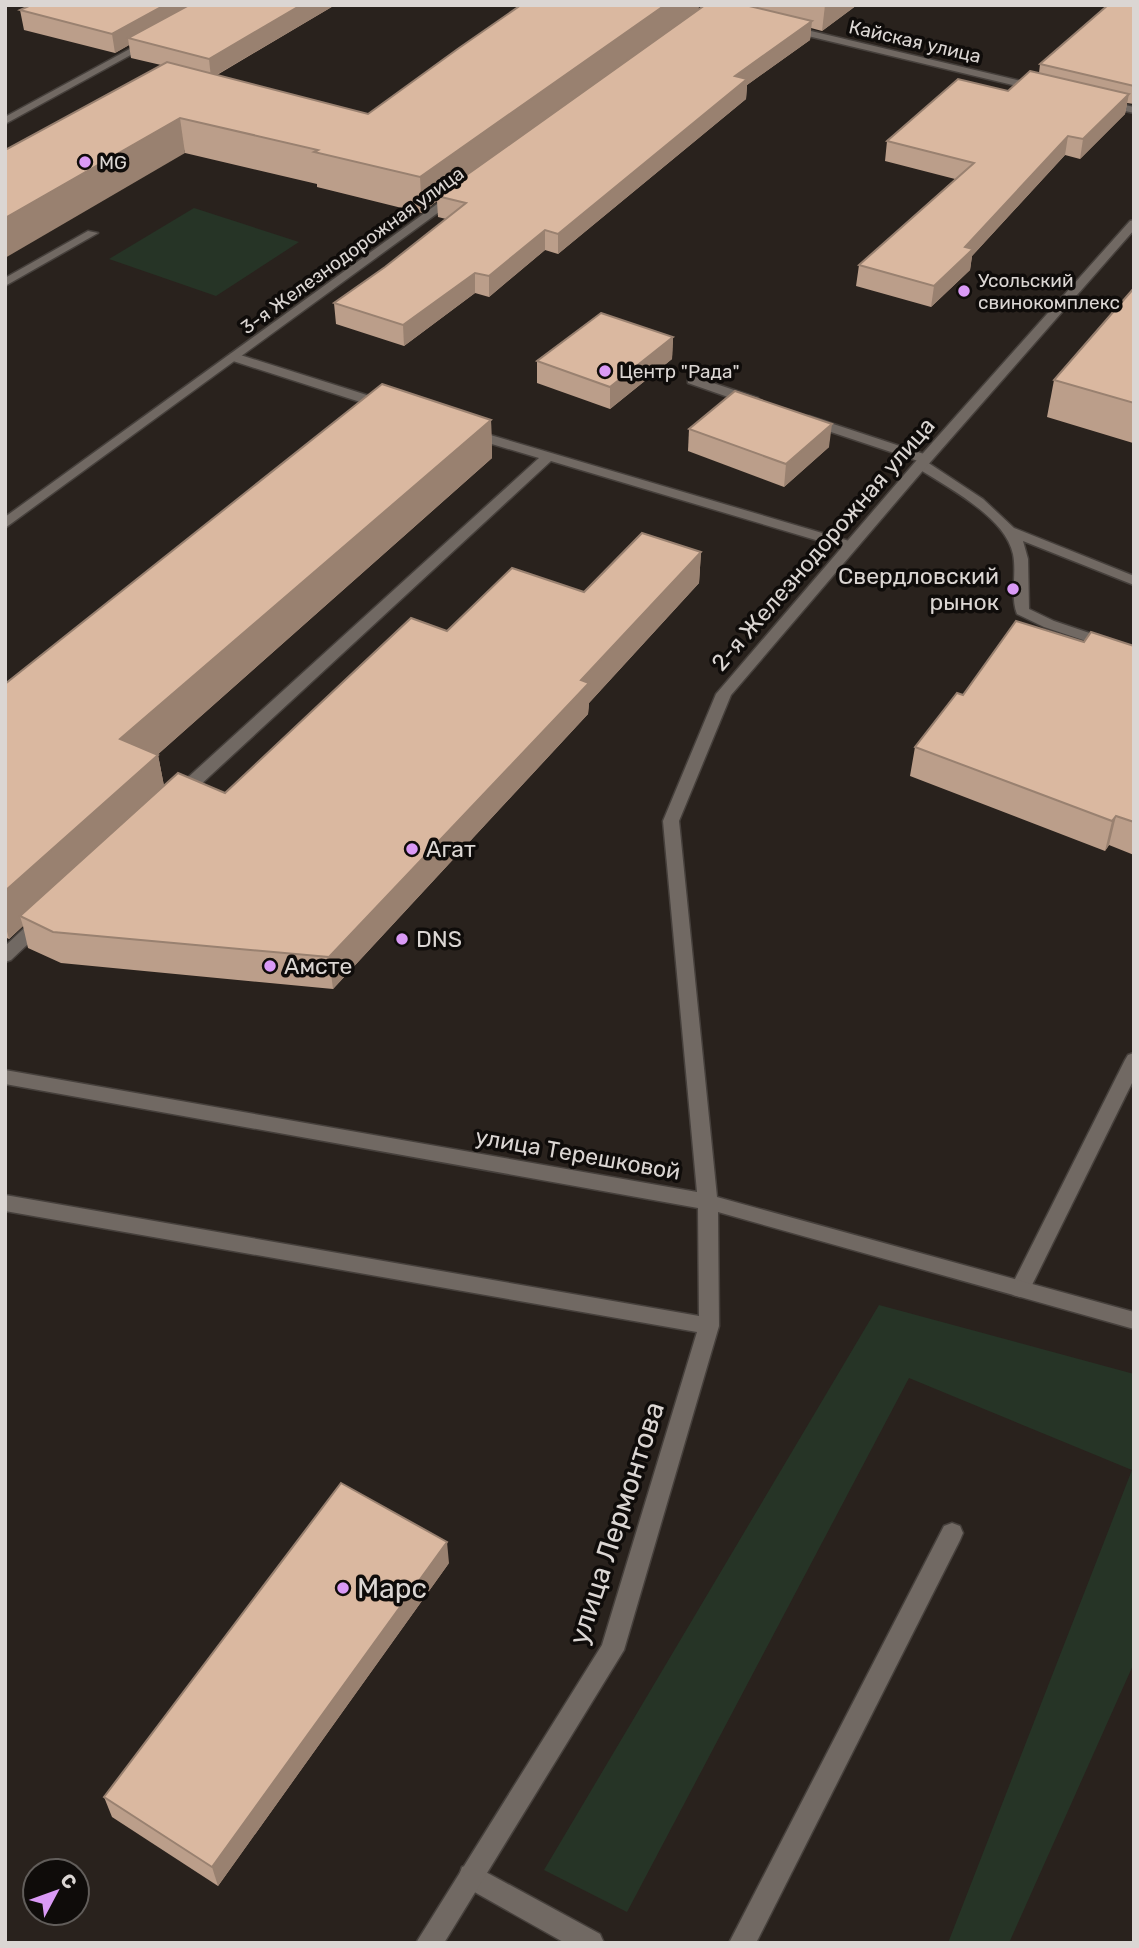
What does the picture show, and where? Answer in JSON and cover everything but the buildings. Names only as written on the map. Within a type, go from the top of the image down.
[{"type":"street","name":"Кайская улица","points":[[780,27],[1052,91]]},
{"type":"street","points":[[5,121],[159,37]]},
{"type":"street","points":[[1093,101],[1134,110]]},
{"type":"street","name":"3-я Железнодорожная улица","points":[[5,524],[467,188]]},
{"type":"street","name":"2-я Железнодорожная улица","points":[[708,1202],[671,821],[724,694],[923,462],[1134,223]]},
{"type":"street","points":[[5,283],[92,233]]},
{"type":"street","points":[[234,358],[404,411]]},
{"type":"street","points":[[692,380],[769,406]]},
{"type":"street","points":[[795,415],[923,462],[1012,532],[1134,581]]},
{"type":"street","points":[[456,428],[851,546]]},
{"type":"street","points":[[162,810],[548,457]]},
{"type":"street","points":[[1012,532],[1020,550],[1022,611],[1049,624],[1134,653]]},
{"type":"street","points":[[5,956],[51,913]]},
{"type":"street","points":[[1020,1289],[1134,1060]]},
{"type":"street","name":"улица Терешковой","points":[[5,1077],[708,1202],[1134,1321]]},
{"type":"street","name":"улица Лермонтова","points":[[429,1943],[612,1650],[709,1326],[708,1202]]},
{"type":"street","points":[[5,1203],[709,1326]]},
{"type":"street","points":[[741,1943],[952,1533]]},
{"type":"street","points":[[471,1876],[591,1943]]},
{"type":"green space","points":[[194,208],[299,242],[216,296],[109,259]]},
{"type":"green space","points":[[879,1305],[1134,1374],[1134,1663],[1009,1943],[948,1943],[1132,1470],[909,1378],[627,1912],[544,1870]]},
{"type":"place","name":"MG","points":[[85,162]]},
{"type":"place","name":"Усольский свинокомплекс","points":[[964,291]]},
{"type":"place","name":"Центр \"Рада\"","points":[[605,371]]},
{"type":"place","name":"Свердловский рынок","points":[[1013,589]]},
{"type":"place","name":"Агат","points":[[412,849]]},
{"type":"place","name":"DNS","points":[[402,939]]},
{"type":"place","name":"Амсте","points":[[270,966]]},
{"type":"place","name":"Марс","points":[[343,1588]]}]
